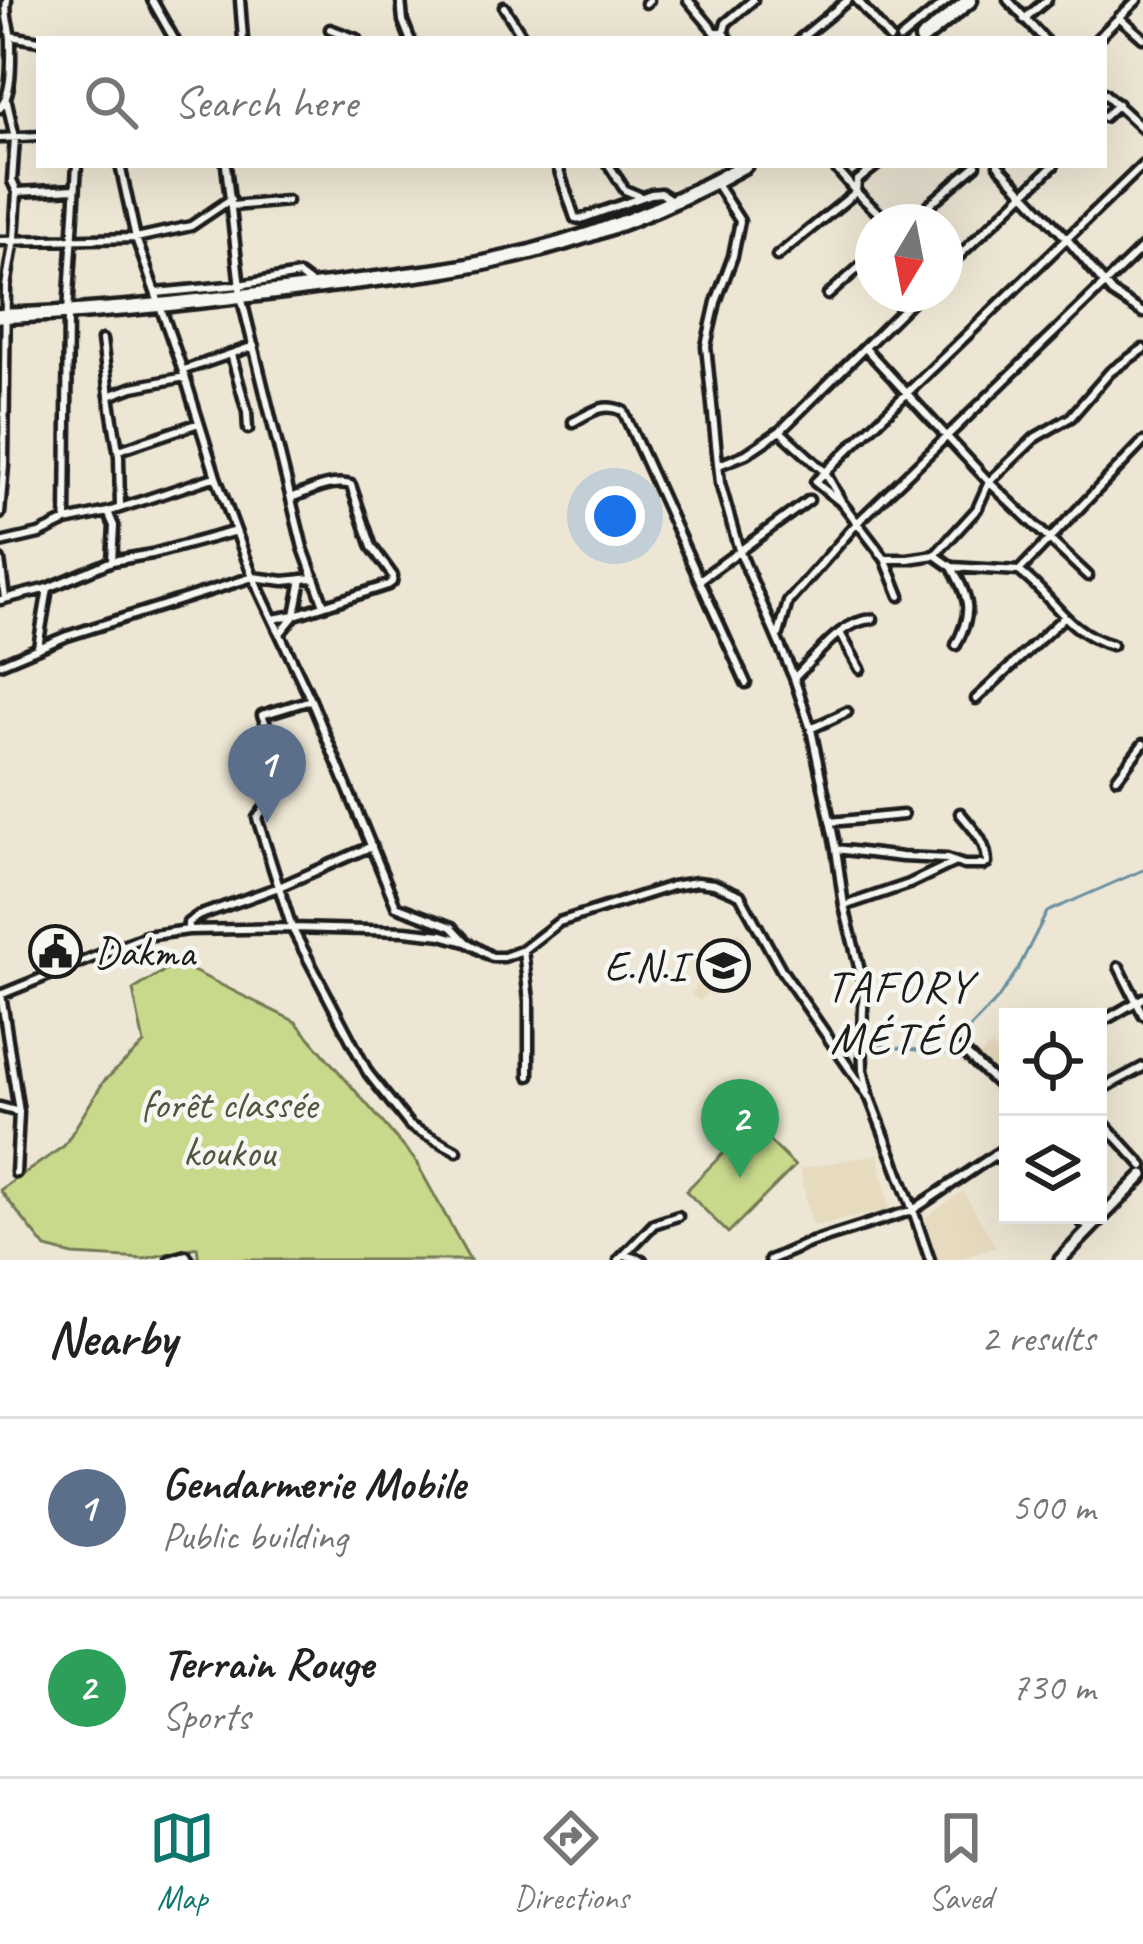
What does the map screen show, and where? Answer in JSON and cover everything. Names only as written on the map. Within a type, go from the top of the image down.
[{"type":"highway","points":[[926,36],[970,0]]},
{"type":"highway","points":[[3,316],[68,313],[448,269],[568,242],[674,202],[741,168]]},
{"type":"main road","points":[[1060,1260],[1143,1170]]},
{"type":"street","points":[[152,0],[172,36]]},
{"type":"street","points":[[240,0],[243,36]]},
{"type":"street","points":[[401,0],[409,36]]},
{"type":"street","points":[[688,0],[723,31],[753,0]]},
{"type":"street","points":[[804,36],[852,0],[887,36]]},
{"type":"street","points":[[904,36],[948,0]]},
{"type":"street","points":[[1009,0],[1041,36]]},
{"type":"street","points":[[1024,19],[1047,0]]},
{"type":"street","points":[[1100,36],[1137,0]]},
{"type":"street","points":[[0,514],[3,316],[17,192],[12,181],[15,138],[3,105],[11,36],[4,4]]},
{"type":"street","points":[[505,7],[522,36]]},
{"type":"street","points":[[1118,17],[1143,38]]},
{"type":"street","points":[[330,29],[349,36]]},
{"type":"street","points":[[11,36],[36,40]]},
{"type":"street","points":[[1107,95],[1143,129]]},
{"type":"street","points":[[1107,114],[1118,104]]},
{"type":"street","points":[[0,139],[36,136]]},
{"type":"street","points":[[843,504],[815,482],[1143,165]]},
{"type":"street","points":[[66,521],[68,313],[77,168]]},
{"type":"street","points":[[121,168],[136,238],[236,531],[395,906],[452,927],[466,943]]},
{"type":"street","points":[[226,168],[240,291],[291,498],[324,605]]},
{"type":"street","points":[[558,168],[575,218],[629,198],[661,193],[674,202]]},
{"type":"street","points":[[611,168],[629,198]]},
{"type":"street","points":[[836,168],[869,204]]},
{"type":"street","points":[[777,256],[856,192],[857,181],[873,168]]},
{"type":"street","points":[[930,204],[972,168]]},
{"type":"street","points":[[1001,168],[1104,285],[1143,313]]},
{"type":"street","points":[[963,251],[1051,168]]},
{"type":"street","points":[[715,182],[740,221],[706,346],[720,483],[740,550],[811,729],[864,987],[863,1070],[930,1260]]},
{"type":"street","points":[[17,192],[75,189]]},
{"type":"street","points":[[0,242],[136,238],[191,226],[232,202],[287,201]]},
{"type":"street","points":[[778,638],[788,602],[858,522],[1143,247]]},
{"type":"street","points":[[828,295],[855,271]]},
{"type":"street","points":[[718,465],[746,454],[780,431],[901,312]]},
{"type":"street","points":[[102,340],[119,450],[120,508]]},
{"type":"street","points":[[109,397],[254,346]]},
{"type":"street","points":[[865,348],[989,482],[1088,576]]},
{"type":"street","points":[[885,559],[934,555],[977,508],[989,482],[1036,437],[1071,417],[1110,372],[1143,349]]},
{"type":"street","points":[[231,354],[248,429]]},
{"type":"street","points":[[573,422],[602,406],[623,411],[746,683]]},
{"type":"street","points":[[119,450],[199,423]]},
{"type":"street","points":[[780,431],[825,472],[885,559],[900,596]]},
{"type":"street","points":[[1019,571],[1143,442]]},
{"type":"street","points":[[0,543],[216,477]]},
{"type":"street","points":[[273,619],[388,585],[393,576],[372,547],[351,484],[334,483],[291,498]]},
{"type":"street","points":[[700,579],[809,500]]},
{"type":"street","points":[[108,512],[114,526],[112,561]]},
{"type":"street","points":[[0,560],[3,600],[48,588],[112,561],[236,531]]},
{"type":"street","points":[[934,555],[952,567],[968,599],[969,614],[956,645]]},
{"type":"street","points":[[952,567],[1019,571],[1063,618],[1089,638],[1112,645]]},
{"type":"street","points":[[0,664],[38,647],[254,577],[313,578]]},
{"type":"street","points":[[280,633],[295,615],[302,579]]},
{"type":"street","points":[[38,647],[48,588]]},
{"type":"street","points":[[976,699],[1063,618]]},
{"type":"street","points":[[794,678],[840,633],[858,620],[873,619]]},
{"type":"street","points":[[840,633],[860,669]]},
{"type":"street","points":[[311,700],[262,715],[287,777],[256,818],[292,928],[368,1073],[410,1126],[457,1151]]},
{"type":"street","points":[[811,729],[847,712]]},
{"type":"street","points":[[1117,778],[1143,744]]},
{"type":"street","points":[[836,849],[983,866],[987,855],[981,839],[960,813]]},
{"type":"street","points":[[830,822],[903,815]]},
{"type":"street","points":[[188,930],[188,923],[199,916],[372,846]]},
{"type":"street","points":[[844,906],[955,862]]},
{"type":"street","points":[[16,1173],[19,1112],[1,994],[146,937],[188,930],[405,931],[442,935],[492,957],[504,957],[523,950],[559,922],[697,882],[740,895],[782,971],[870,1098]]},
{"type":"street","points":[[523,950],[530,1076]]},
{"type":"street","points":[[1119,967],[1140,1000],[1143,1015]]},
{"type":"street","points":[[1107,1019],[1140,1000]]},
{"type":"street","points":[[957,1050],[999,1085]]},
{"type":"street","points":[[1107,1086],[1143,1067]]},
{"type":"street","points":[[0,1107],[19,1112]]},
{"type":"street","points":[[1107,1128],[1143,1170]]},
{"type":"street","points":[[770,1260],[914,1210],[999,1152]]},
{"type":"street","points":[[994,1155],[999,1159]]},
{"type":"street","points":[[622,1257],[654,1224],[678,1216]]},
{"type":"street","points":[[1084,1224],[1090,1229]]},
{"type":"street","points":[[170,1260],[186,1256],[189,1260]]},
{"type":"street","points":[[622,1257],[642,1260]]},
{"type":"shaded area","name":"E.N.I","points":[[737,932],[746,939],[730,961],[744,972],[733,986],[719,977],[700,1001],[691,994]]},
{"type":"shaded area","points":[[991,1045],[999,1053],[999,1081],[977,1059]]},
{"type":"shaded area","points":[[878,1154],[889,1210],[812,1226],[800,1169]]},
{"type":"shaded area","points":[[963,1191],[996,1247],[956,1260],[938,1260],[925,1218]]},
{"type":"green space","name":"forêt classée koukou","points":[[177,963],[296,1022],[415,1160],[470,1260],[199,1260],[197,1247],[144,1259],[73,1255],[46,1248],[0,1190],[64,1146],[104,1081],[144,1044],[133,990]]},
{"type":"green space","points":[[752,1124],[795,1166],[728,1233],[686,1191]]},
{"type":"waterway","points":[[871,1045],[946,1053],[997,1000],[1047,912],[1143,870]]},
{"type":"place","name":"Gendarmerie Mobile","points":[[267,823]]},
{"type":"place","name":"Dakma","points":[[55,952]]},
{"type":"place","name":"E.N.I","points":[[724,966]]},
{"type":"place","name":"Terrain Rouge","points":[[740,1178]]},
{"type":"district","name":"TAFORY MÉTÉO","points":[[900,1012]]}]
